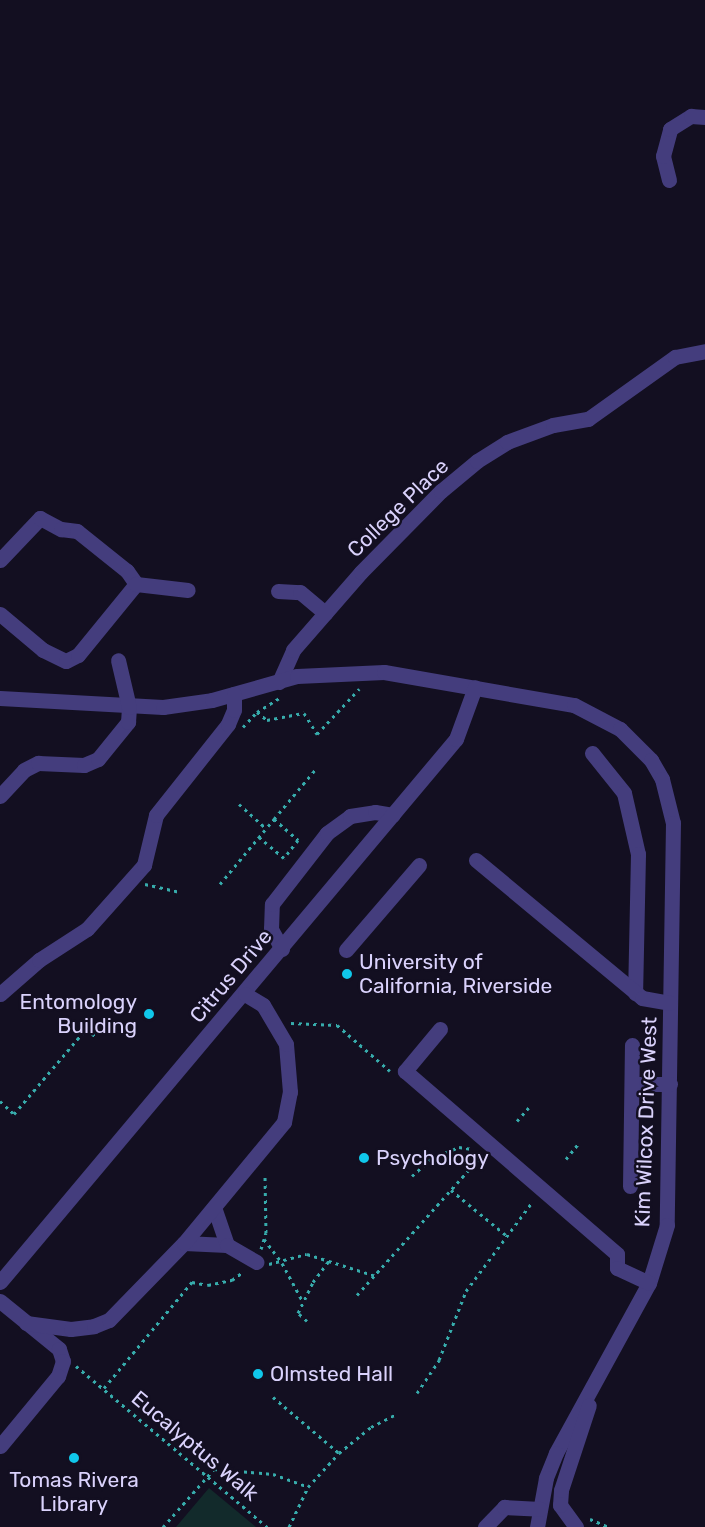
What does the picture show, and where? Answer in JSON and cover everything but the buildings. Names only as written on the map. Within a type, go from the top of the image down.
[{"type":"street","points":[[669,180],[663,156],[670,129],[691,116],[705,117]]},
{"type":"street","name":"College Place","points":[[281,689],[293,650],[433,499],[477,461],[507,442],[553,425],[588,419],[675,357],[705,351]]},
{"type":"street","points":[[0,560],[40,518],[61,529],[77,531],[127,571],[136,585]]},
{"type":"street","points":[[136,585],[188,590]]},
{"type":"street","points":[[3,622],[43,650],[72,660],[136,585]]},
{"type":"street","points":[[278,591],[300,592],[325,613]]},
{"type":"street","points":[[0,796],[24,770],[38,763],[84,765],[98,759],[126,726],[129,707],[118,660]]},
{"type":"street","name":"Kim Wilcox Drive West","points":[[0,698],[129,707],[188,705],[234,694],[281,689],[356,670],[475,687],[574,705],[602,717],[636,742],[662,779],[670,801],[674,823],[667,1225],[648,1283],[556,1453],[537,1527]]},
{"type":"street","name":"Citrus Drive","points":[[0,1282],[245,994],[456,739],[475,687]]},
{"type":"street","points":[[0,994],[39,960],[87,929],[144,865],[147,843],[163,802],[228,724],[234,710],[234,694]]},
{"type":"street","points":[[592,753],[624,794],[638,854],[635,993]]},
{"type":"street","points":[[282,949],[271,929],[272,904],[327,833],[350,816],[375,812],[393,815]]},
{"type":"street","points":[[476,860],[635,993],[651,1003],[670,1003]]},
{"type":"street","points":[[346,950],[419,865]]},
{"type":"street","points":[[26,1323],[71,1329],[94,1326],[109,1320],[184,1243],[279,1129],[290,1109],[290,1069],[286,1044],[277,1025],[263,1005],[245,994]]},
{"type":"street","points":[[440,1029],[405,1071],[617,1254],[617,1268],[648,1283]]},
{"type":"street","points":[[630,1186],[634,1084],[632,1045]]},
{"type":"street","points":[[634,1084],[670,1084]]},
{"type":"street","points":[[214,1207],[226,1245]]},
{"type":"street","points":[[184,1243],[226,1245],[256,1262]]},
{"type":"street","points":[[0,1301],[59,1349],[63,1361],[58,1377],[0,1446]]},
{"type":"street","points":[[576,1527],[560,1505],[561,1490],[595,1381]]},
{"type":"street","points":[[485,1527],[504,1507],[540,1509]]},
{"type":"path","points":[[257,712],[267,720],[304,713],[317,734],[362,686],[353,686]]},
{"type":"path","points":[[238,733],[281,689]]},
{"type":"path","points":[[220,884],[315,770]]},
{"type":"path","points":[[239,804],[267,828]]},
{"type":"path","points":[[259,837],[284,858],[298,840],[274,819]]},
{"type":"path","points":[[129,882],[181,892]]},
{"type":"path","points":[[277,1025],[337,1025],[374,1058]]},
{"type":"path","points":[[0,1101],[14,1114],[86,1029],[95,1036]]},
{"type":"path","points":[[517,1122],[531,1105]]},
{"type":"path","points":[[566,1159],[578,1144]]},
{"type":"path","points":[[357,1295],[485,1152],[459,1147],[432,1158],[412,1176]]},
{"type":"path","points":[[104,1388],[192,1282],[208,1285],[232,1280],[256,1262],[264,1239],[265,1174]]},
{"type":"path","points":[[451,1190],[507,1236]]},
{"type":"path","points":[[417,1393],[439,1360],[466,1291],[542,1190]]},
{"type":"path","points":[[264,1239],[282,1263],[303,1302]]},
{"type":"path","points":[[256,1262],[282,1263],[307,1254],[376,1276]]},
{"type":"path","points":[[307,1321],[298,1313],[312,1282],[330,1260]]},
{"type":"path","name":"Eucalyptus Walk","points":[[63,1361],[78,1366],[267,1527]]},
{"type":"path","points":[[273,1397],[339,1453]]},
{"type":"path","points":[[289,1527],[308,1487],[339,1453],[371,1427],[395,1415]]},
{"type":"path","points":[[163,1527],[206,1475],[220,1467],[273,1474],[308,1487]]},
{"type":"path","points":[[590,1519],[609,1527]]},
{"type":"green space","points":[[209,1488],[256,1527],[176,1527]]},
{"type":"place","name":"University of California, Riverside","points":[[347,974]]},
{"type":"place","name":"Entomology Building","points":[[149,1014]]},
{"type":"place","name":"Psychology","points":[[364,1158]]},
{"type":"place","name":"Olmsted Hall","points":[[258,1374]]},
{"type":"place","name":"Tomas Rivera Library","points":[[74,1458]]}]
